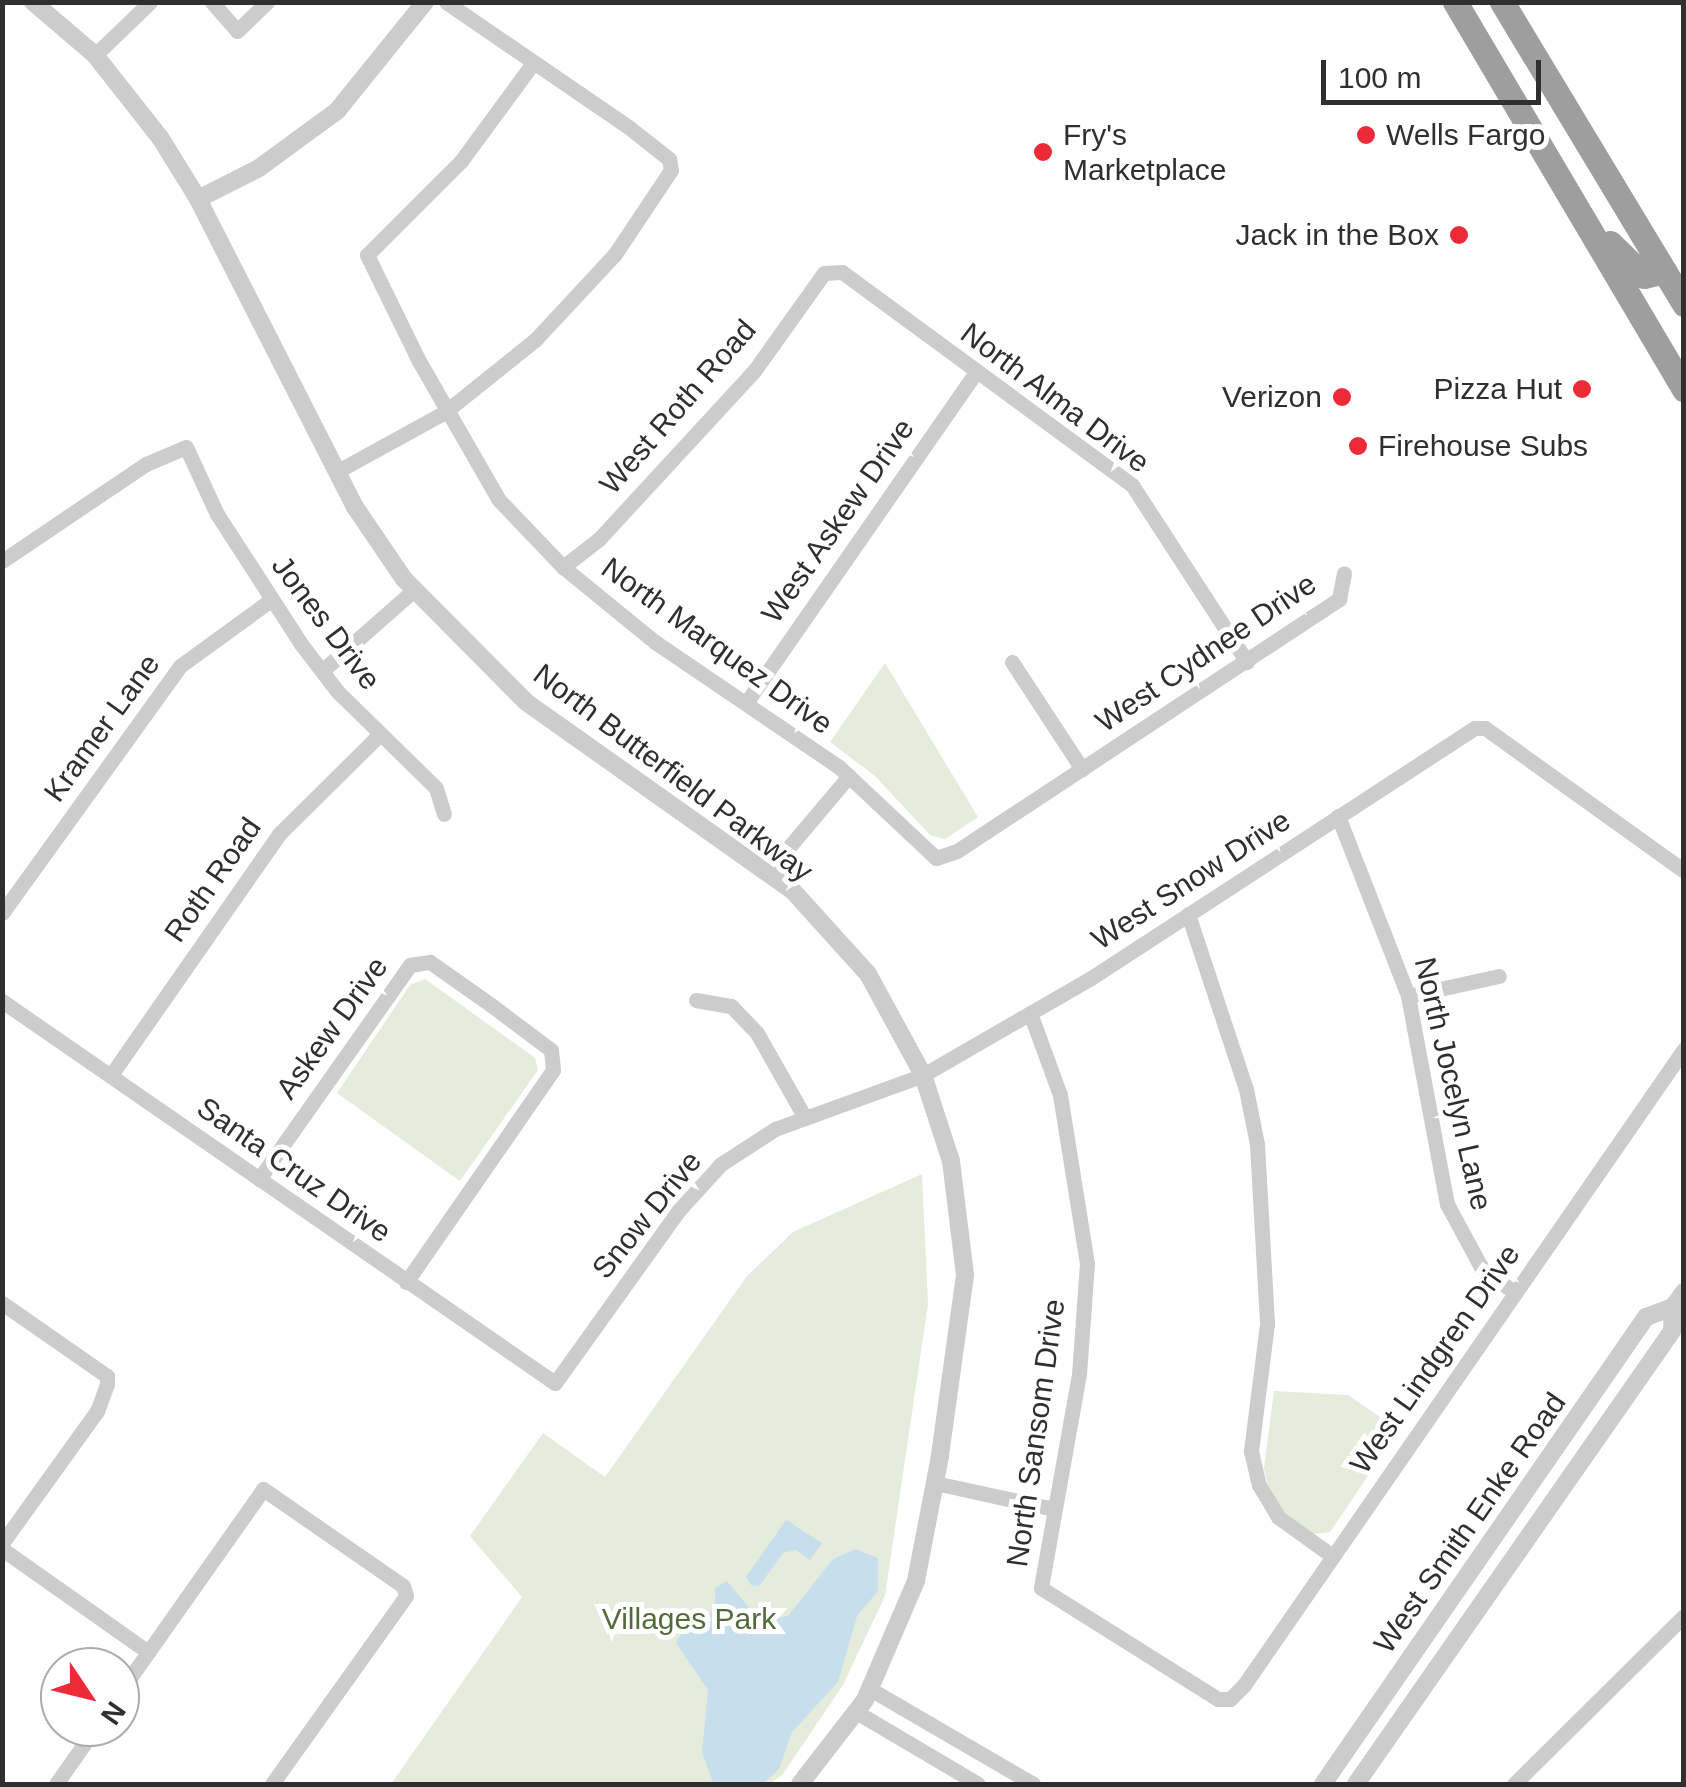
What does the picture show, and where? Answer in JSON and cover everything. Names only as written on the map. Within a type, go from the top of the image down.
[{"type":"highway","points":[[1454,2],[1684,389]]},
{"type":"highway","points":[[1502,2],[1684,304]]},
{"type":"highway","points":[[1580,210],[1640,274],[1664,271]]},
{"type":"street","name":"North Butterfield Parkway","points":[[33,2],[95,56],[198,199],[336,472],[414,590],[526,702],[768,872],[868,974],[923,1074],[951,1161],[965,1275],[935,1483],[916,1580],[870,1688],[858,1713],[800,1784]]},
{"type":"street","points":[[95,56],[150,2]]},
{"type":"street","points":[[212,2],[237,31],[266,2]]},
{"type":"street","points":[[198,199],[259,168],[337,111],[424,2]]},
{"type":"street","points":[[336,472],[446,412],[583,293],[671,170],[669,160],[627,126],[446,2]]},
{"type":"street","name":"North Marquez Drive","points":[[533,63],[461,161],[367,256],[446,412],[499,500],[563,567],[604,604],[849,776],[936,858]]},
{"type":"street","name":"North Alma Drive","points":[[824,273],[842,272],[1132,485],[1247,662]]},
{"type":"street","name":"West Roth Road","points":[[563,567],[599,539],[754,371],[824,273]]},
{"type":"street","name":"West Askew Drive","points":[[746,703],[976,372]]},
{"type":"street","name":"Jones Drive","points":[[2,561],[146,464],[186,446],[217,514],[271,600],[322,671],[436,788],[444,814]]},
{"type":"street","name":"West Cydnee Drive","points":[[936,858],[1082,769],[1340,599],[1344,573]]},
{"type":"street","points":[[322,671],[414,590]]},
{"type":"street","name":"Kramer Lane","points":[[2,913],[180,666],[271,600]]},
{"type":"street","name":"West Cydnee Drive","points":[[1012,662],[1082,769]]},
{"type":"street","name":"West Snow Drive","points":[[923,1074],[1030,1014],[1338,816],[1484,728],[1684,871]]},
{"type":"street","name":"Roth Road","points":[[110,1076],[279,834],[380,734]]},
{"type":"street","points":[[768,872],[849,776]]},
{"type":"street","name":"North Jocelyn Lane","points":[[1338,816],[1408,996],[1447,1204],[1482,1267],[1515,1293]]},
{"type":"street","points":[[1188,914],[1246,1089],[1258,1144],[1267,1324],[1251,1451],[1259,1485],[1278,1517],[1331,1555]]},
{"type":"street","name":"Askew Drive","points":[[259,1178],[403,972],[418,962],[430,962],[491,1005],[544,1044],[554,1059],[547,1081],[406,1282]]},
{"type":"street","points":[[1408,996],[1500,976]]},
{"type":"street","points":[[696,1000],[731,1006],[758,1033],[805,1118]]},
{"type":"street","name":"Santa Cruz Drive","points":[[2,1002],[555,1383]]},
{"type":"street","name":"North Sansom Drive","points":[[1030,1014],[1060,1095],[1087,1263],[1079,1374],[1040,1577],[1049,1597],[1218,1699],[1230,1699]]},
{"type":"street","name":"West Lindgren Drive","points":[[1230,1699],[1684,1049]]},
{"type":"street","name":"Snow Drive","points":[[555,1383],[679,1210],[721,1164],[805,1118],[923,1074]]},
{"type":"street","name":"West Smith Enke Road","points":[[1323,1784],[1646,1318],[1678,1300]]},
{"type":"street","name":"West Smith Enke Road","points":[[1356,1784],[1672,1331],[1678,1300]]},
{"type":"street","points":[[2,1303],[107,1376],[108,1384],[96,1411],[2,1546],[148,1652]]},
{"type":"street","points":[[935,1483],[1054,1509]]},
{"type":"street","points":[[140,1663],[263,1489],[402,1586],[406,1596],[272,1784]]},
{"type":"street","points":[[1514,1784],[1684,1616]]},
{"type":"street","points":[[870,1688],[1033,1784]]},
{"type":"street","points":[[858,1713],[978,1784]]},
{"type":"street","points":[[56,1784],[82,1747]]},
{"type":"green space","points":[[885,663],[978,817],[945,839],[930,835],[875,776],[830,742]]},
{"type":"green space","points":[[425,979],[535,1058],[538,1070],[460,1181],[337,1093],[410,985]]},
{"type":"green space","name":"Villages Park","points":[[922,1174],[928,1304],[885,1596],[843,1685],[783,1774],[770,1784],[391,1784],[522,1597],[470,1536],[543,1433],[605,1477],[747,1276],[793,1232]]},
{"type":"green space","points":[[1274,1391],[1348,1395],[1399,1430],[1330,1532],[1314,1534],[1282,1511],[1269,1490],[1264,1468]]},
{"type":"water","points":[[786,1520],[822,1543],[810,1560],[796,1550],[783,1553],[759,1586],[751,1585],[746,1577]]},
{"type":"water","points":[[856,1549],[878,1558],[878,1591],[857,1616],[838,1682],[792,1732],[779,1769],[765,1782],[713,1782],[702,1752],[708,1690],[676,1643],[687,1624],[705,1622],[715,1606],[715,1588],[727,1581],[760,1621],[788,1616],[833,1559]]},
{"type":"place","name":"Wells Fargo","points":[[1366,135]]},
{"type":"place","name":"Fry's Marketplace","points":[[1043,152]]},
{"type":"place","name":"Jack in the Box","points":[[1459,235]]},
{"type":"place","name":"Pizza Hut","points":[[1582,389]]},
{"type":"place","name":"Verizon","points":[[1342,397]]},
{"type":"place","name":"Firehouse Subs","points":[[1358,446]]}]
